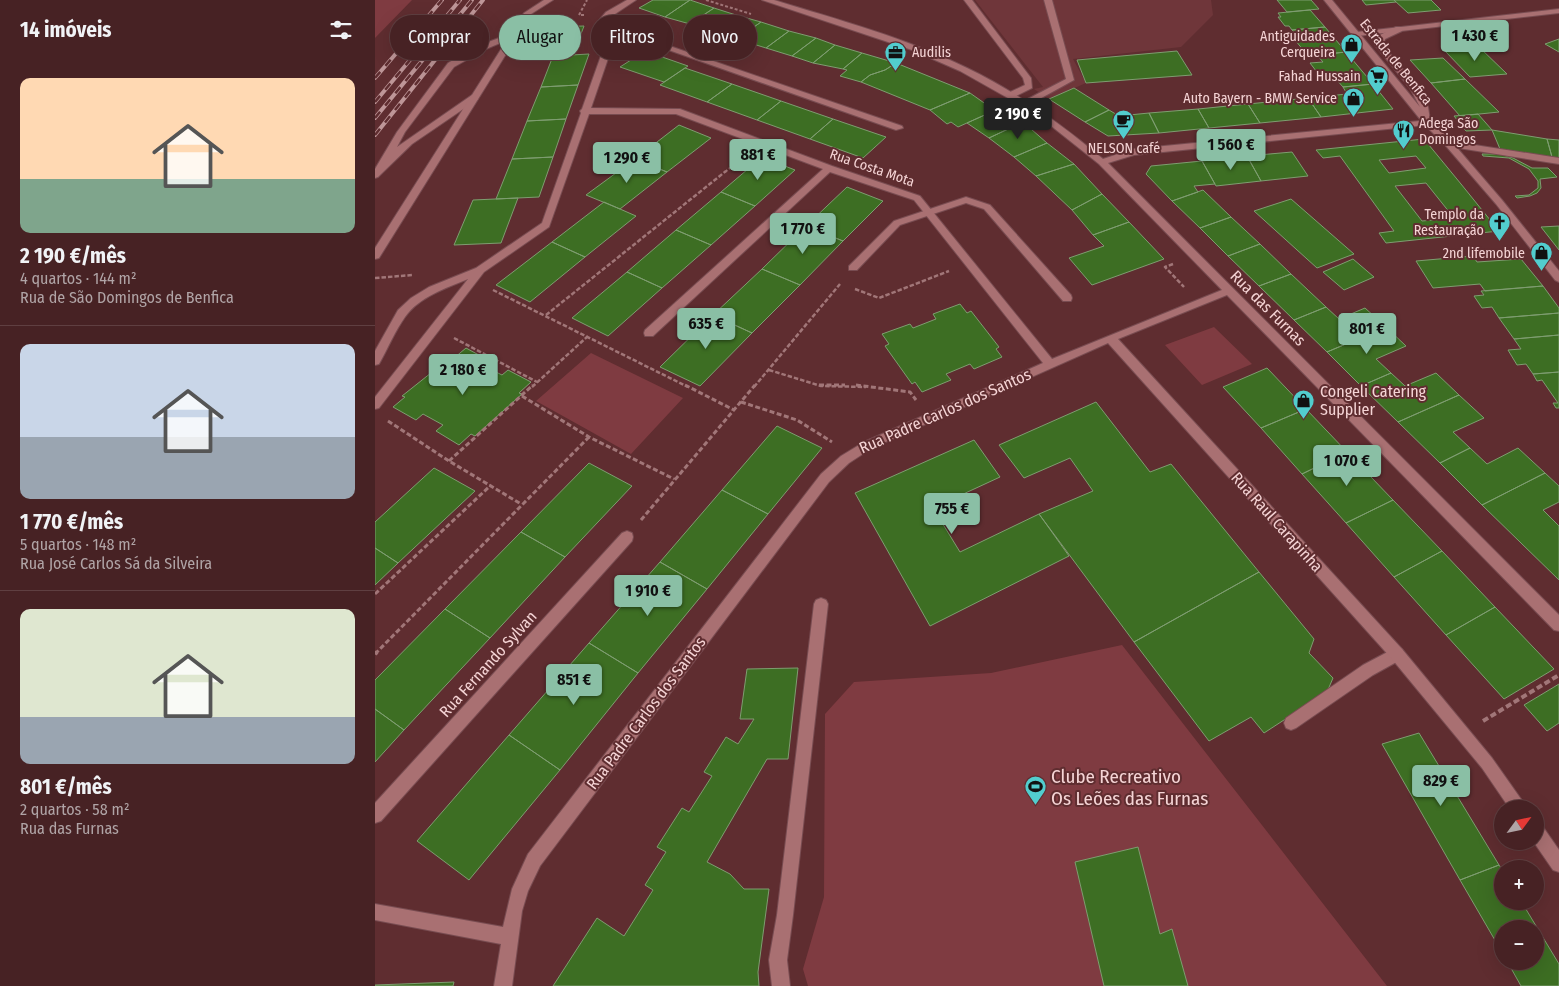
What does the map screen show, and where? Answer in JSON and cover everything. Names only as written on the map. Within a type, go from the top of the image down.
[{"type":"street","points":[[528,13],[533,0]]},
{"type":"street","points":[[528,13],[549,0]]},
{"type":"street","points":[[608,15],[632,0]]},
{"type":"street","name":"Rua das Furnas","points":[[766,0],[907,45],[963,69],[1025,104],[1102,162],[1559,625]]},
{"type":"street","points":[[968,0],[1027,78],[1029,86],[1011,95]]},
{"type":"street","points":[[1025,104],[1070,80],[1048,0]]},
{"type":"street","name":"Estrada de Benfica","points":[[1328,0],[1427,122],[1449,144],[1499,202],[1559,278]]},
{"type":"street","points":[[1357,34],[1559,11]]},
{"type":"street","points":[[1102,162],[1133,152],[1427,122],[1424,104],[1418,91],[1379,45],[1381,38],[1399,29]]},
{"type":"street","points":[[375,175],[401,132],[451,65],[499,42]]},
{"type":"street","points":[[673,49],[899,128]]},
{"type":"street","points":[[375,256],[499,58]]},
{"type":"street","points":[[375,361],[402,313],[415,301],[433,290],[480,270],[546,224],[603,60]]},
{"type":"street","points":[[384,163],[431,127],[475,97]]},
{"type":"street","name":"Rua Costa Mota","points":[[584,111],[677,111],[829,168],[917,198],[1050,364]]},
{"type":"street","points":[[1449,144],[1559,161]]},
{"type":"street","points":[[649,334],[829,168]]},
{"type":"street","points":[[853,268],[897,224],[966,200],[987,207],[1067,298]]},
{"type":"street","points":[[375,405],[480,270]]},
{"type":"street","points":[[1110,338],[1228,291]]},
{"type":"street","name":"Rua Padre Carlos dos Santos","points":[[503,986],[510,936],[520,889],[534,860],[825,478],[852,454],[1110,338]]},
{"type":"street","name":"Rua Raul Carapinha","points":[[1110,338],[1397,654],[1463,733],[1513,800]]},
{"type":"street","name":"Rua Fernando Sylvan","points":[[375,816],[627,537]]},
{"type":"street","points":[[781,986],[778,960],[785,915],[821,604]]},
{"type":"street","points":[[1291,723],[1368,670],[1397,654]]},
{"type":"street","points":[[1544,843],[1559,864]]},
{"type":"street","points":[[375,912],[510,936]]},
{"type":"path","points":[[546,315],[762,143]]},
{"type":"path","points":[[840,284],[879,298],[969,263]]},
{"type":"path","points":[[627,537],[853,268]]},
{"type":"path","points":[[480,270],[487,288],[589,336],[734,410]]},
{"type":"path","points":[[436,329],[537,382]]},
{"type":"path","points":[[449,461],[589,336]]},
{"type":"path","points":[[769,370],[821,386],[854,385],[909,392],[929,418]]},
{"type":"path","points":[[522,396],[589,437],[674,479]]},
{"type":"path","points":[[741,402],[797,420],[852,454]]},
{"type":"path","points":[[383,418],[449,461],[521,504]]},
{"type":"path","points":[[375,654],[589,437]]},
{"type":"path","points":[[375,594],[491,485]]},
{"type":"path","points":[[1463,733],[1559,675]]},
{"type":"shaded area","points":[[375,0],[412,0],[397,15],[390,15],[390,23],[375,38]]},
{"type":"shaded area","points":[[975,0],[1211,0],[1213,15],[1181,47],[1073,59],[1086,83],[1049,99],[1034,89],[1043,87]]},
{"type":"shaded area","points":[[1214,327],[1252,364],[1202,385],[1165,345]]},
{"type":"shaded area","points":[[591,353],[683,398],[631,454],[536,401]]},
{"type":"shaded area","name":"Clube Recreativo Os Leões das Furnas","points":[[1122,645],[1387,986],[808,986],[803,969],[824,897],[825,714],[854,682],[991,673]]},
{"type":"building","points":[[653,0],[690,0],[668,15],[659,15],[639,8]]},
{"type":"building","points":[[690,0],[714,8],[704,15],[683,15],[683,22],[673,19],[673,15],[668,15]]},
{"type":"building","points":[[1277,0],[1311,0],[1319,9],[1287,12]]},
{"type":"building","points":[[1362,0],[1394,0],[1396,2],[1366,5]]},
{"type":"building","points":[[1394,0],[1431,0],[1441,10],[1408,13]]},
{"type":"building","points":[[714,8],[736,15],[704,15]]},
{"type":"building","points":[[1310,10],[1325,27],[1292,30],[1289,26],[1285,26],[1278,17],[1281,17],[1278,13]]},
{"type":"building","points":[[761,22],[789,31],[766,48],[757,45],[757,25]]},
{"type":"building","points":[[1325,27],[1346,52],[1317,55],[1313,50],[1304,51],[1291,35],[1296,34],[1292,30]]},
{"type":"building","points":[[789,31],[816,38],[792,56],[766,48]]},
{"type":"building","points":[[816,38],[835,45],[813,63],[792,56]]},
{"type":"building","points":[[1559,39],[1559,52],[1545,44]]},
{"type":"building","points":[[835,45],[862,53],[843,69],[813,63]]},
{"type":"building","points":[[1478,46],[1507,74],[1470,77],[1444,50]]},
{"type":"building","points":[[1177,51],[1192,75],[1086,83],[1077,60]]},
{"type":"building","points":[[1346,52],[1373,84],[1343,87],[1336,79],[1323,80],[1310,63],[1323,62],[1317,55]]},
{"type":"building","points":[[862,53],[896,63],[885,70],[870,75],[861,82],[840,76],[847,70],[843,69]]},
{"type":"building","points":[[581,54],[589,54],[578,85],[541,87],[551,60],[581,60]]},
{"type":"building","points":[[1443,58],[1465,79],[1431,83],[1410,60]]},
{"type":"building","points":[[631,60],[671,60],[688,66],[664,82],[620,67]]},
{"type":"building","points":[[896,63],[970,93],[930,110],[861,82],[870,75],[885,70]]},
{"type":"building","points":[[685,68],[732,84],[707,102],[660,85]]},
{"type":"building","points":[[1465,79],[1499,112],[1460,116],[1431,83]]},
{"type":"building","points":[[732,84],[781,101],[757,120],[707,102]]},
{"type":"building","points":[[1373,84],[1393,109],[1321,117],[1308,98],[1347,94],[1343,87]]},
{"type":"building","points":[[578,85],[566,119],[527,121],[541,87]]},
{"type":"building","points":[[1074,88],[1109,110],[1085,122],[1049,99]]},
{"type":"building","points":[[970,93],[987,105],[990,103],[998,109],[958,127],[951,122],[947,124],[930,110]]},
{"type":"building","points":[[1308,98],[1321,117],[1260,123],[1248,104]]},
{"type":"building","points":[[781,101],[833,119],[810,139],[757,120]]},
{"type":"building","points":[[1248,104],[1260,123],[1209,128],[1198,109]]},
{"type":"building","points":[[998,109],[1023,122],[989,138],[967,123]]},
{"type":"building","points":[[1198,109],[1209,128],[1159,133],[1149,113]]},
{"type":"building","points":[[1109,110],[1119,116],[1149,113],[1159,133],[1108,136],[1085,122]]},
{"type":"building","points":[[1478,114],[1492,130],[1466,131],[1454,116]]},
{"type":"building","points":[[566,119],[553,157],[512,159],[527,121]]},
{"type":"building","points":[[833,119],[886,137],[863,158],[810,139]]},
{"type":"building","points":[[1023,122],[1047,143],[1014,157],[989,138]]},
{"type":"building","points":[[679,125],[711,138],[667,172],[635,159]]},
{"type":"building","points":[[1492,130],[1547,139],[1552,157],[1500,149]]},
{"type":"building","points":[[1424,139],[1499,231],[1386,243],[1379,233],[1394,231],[1340,156],[1323,158],[1316,150]],"holes":[[[1416,156],[1426,168],[1389,173],[1379,160]],[[1426,183],[1454,218],[1422,221],[1395,186]]]},
{"type":"building","points":[[1547,139],[1559,140],[1559,158],[1552,157]]},
{"type":"building","points":[[1047,143],[1074,164],[1036,176],[1014,157]]},
{"type":"building","points":[[1292,152],[1308,176],[1261,181],[1247,156]]},
{"type":"building","points":[[1482,154],[1500,154],[1513,158],[1532,168],[1548,168],[1557,177],[1540,179],[1541,188],[1537,193],[1530,196],[1517,198],[1515,196],[1529,195],[1538,188],[1538,181],[1529,169],[1509,158],[1483,156]]},
{"type":"building","points":[[1247,156],[1261,181],[1216,186],[1202,161]]},
{"type":"building","points":[[553,157],[539,197],[496,199],[512,159]]},
{"type":"building","points":[[762,157],[795,170],[755,206],[721,192]]},
{"type":"building","points":[[635,159],[667,172],[620,209],[586,195]]},
{"type":"building","points":[[1202,161],[1215,184],[1194,186],[1198,192],[1172,201],[1146,174],[1151,166]]},
{"type":"building","points":[[1074,164],[1102,194],[1072,210],[1036,176]]},
{"type":"building","points":[[847,187],[883,201],[843,241],[806,226]]},
{"type":"building","points":[[1203,190],[1231,217],[1200,228],[1172,201]]},
{"type":"building","points":[[721,192],[755,206],[711,245],[676,230]]},
{"type":"building","points":[[1102,194],[1129,222],[1093,235],[1072,210]]},
{"type":"building","points":[[518,198],[501,243],[454,245],[473,200]]},
{"type":"building","points":[[1291,199],[1354,254],[1317,268],[1254,211]]},
{"type":"building","points":[[604,202],[636,216],[585,257],[552,242]]},
{"type":"building","points":[[1231,217],[1260,244],[1228,256],[1200,228]]},
{"type":"building","points":[[1129,222],[1164,259],[1092,285],[1069,258],[1104,246],[1093,235]]},
{"type":"building","points":[[806,226],[843,241],[800,285],[762,269]]},
{"type":"building","points":[[1559,226],[1559,250],[1541,227]]},
{"type":"building","points":[[676,230],[711,245],[662,288],[627,272]]},
{"type":"building","points":[[552,242],[585,257],[530,302],[496,285]]},
{"type":"building","points":[[1260,244],[1291,274],[1259,286],[1228,256]]},
{"type":"building","points":[[1473,256],[1477,262],[1521,259],[1543,286],[1485,291],[1480,284],[1433,288],[1416,261]]},
{"type":"building","points":[[1353,259],[1374,277],[1344,290],[1323,272]]},
{"type":"building","points":[[762,269],[800,285],[752,333],[713,315]]},
{"type":"building","points":[[627,272],[662,288],[608,336],[572,318]]},
{"type":"building","points":[[1291,274],[1326,307],[1294,320],[1259,286]]},
{"type":"building","points":[[1543,286],[1559,308],[1559,313],[1499,318],[1492,307],[1482,308],[1474,296],[1484,295],[1481,291]]},
{"type":"building","points":[[960,304],[967,313],[971,311],[999,347],[996,349],[1002,357],[974,369],[970,364],[946,374],[951,380],[922,392],[915,382],[912,384],[885,346],[889,344],[882,334],[910,324],[913,328],[936,319],[933,314]]},
{"type":"building","points":[[1326,307],[1339,319],[1365,308],[1386,327],[1327,352],[1294,320]]},
{"type":"building","points":[[1559,313],[1559,335],[1514,339],[1499,318]]},
{"type":"building","points":[[713,315],[752,333],[700,386],[660,367]]},
{"type":"building","points":[[1386,327],[1406,346],[1376,359],[1391,373],[1361,386],[1327,352]]},
{"type":"building","points":[[1559,335],[1559,372],[1533,374],[1526,364],[1517,365],[1508,350],[1521,349],[1514,339]]},
{"type":"building","points":[[466,348],[488,360],[482,365],[502,375],[508,370],[531,382],[519,393],[522,394],[475,436],[471,434],[459,445],[436,431],[443,425],[423,414],[416,420],[393,407],[405,397],[402,396],[451,357],[454,358]]},
{"type":"building","points":[[1267,368],[1306,409],[1261,428],[1223,387]]},
{"type":"building","points":[[1559,372],[1559,408],[1556,408],[1553,403],[1558,403],[1542,380],[1537,381],[1533,374]]},
{"type":"building","points":[[1391,373],[1405,386],[1436,373],[1459,395],[1398,422],[1361,386]]},
{"type":"building","points":[[1459,395],[1484,418],[1453,432],[1470,448],[1440,463],[1398,422]]},
{"type":"building","points":[[1096,402],[1150,472],[1171,464],[1259,572],[1134,642],[1039,514],[1093,491],[1070,458],[1024,478],[999,445]]},
{"type":"building","points":[[1306,409],[1347,452],[1302,474],[1261,428]]},
{"type":"building","points":[[777,426],[822,448],[768,514],[722,490]]},
{"type":"building","points":[[974,440],[1000,477],[933,508],[960,552],[1039,514],[1069,556],[930,626],[855,493]]},
{"type":"building","points":[[1470,448],[1487,464],[1518,448],[1545,473],[1482,505],[1440,463]]},
{"type":"building","points":[[1347,452],[1393,500],[1346,523],[1302,474]]},
{"type":"building","points":[[589,463],[632,486],[565,557],[521,532]]},
{"type":"building","points":[[434,468],[475,491],[398,563],[375,548],[375,522]]},
{"type":"building","points":[[1545,473],[1559,486],[1559,502],[1543,510],[1559,526],[1559,580],[1482,505]]},
{"type":"building","points":[[722,490],[768,514],[707,589],[660,562]]},
{"type":"building","points":[[1393,500],[1442,551],[1394,577],[1346,523]]},
{"type":"building","points":[[521,532],[565,557],[490,638],[445,609]]},
{"type":"building","points":[[375,548],[398,563],[375,585]]},
{"type":"building","points":[[1442,551],[1495,607],[1446,635],[1394,577]]},
{"type":"building","points":[[660,562],[707,589],[638,673],[589,643]]},
{"type":"building","points":[[1259,572],[1314,639],[1309,653],[1333,678],[1327,692],[1264,733],[1251,717],[1209,741],[1134,642]]},
{"type":"building","points":[[1495,607],[1554,669],[1504,699],[1446,635]]},
{"type":"building","points":[[445,609],[490,638],[404,730],[375,709],[375,680]]},
{"type":"building","points":[[589,643],[638,673],[560,770],[509,735]]},
{"type":"building","points":[[798,668],[788,759],[767,759],[707,862],[730,874],[744,889],[769,889],[758,972],[759,986],[553,986],[597,918],[624,936],[653,890],[645,885],[666,852],[657,847],[682,808],[689,812],[712,776],[704,772],[726,737],[738,744],[754,719],[740,719],[747,669]]},
{"type":"building","points":[[1559,684],[1559,723],[1547,731],[1524,705]]},
{"type":"building","points":[[375,709],[404,730],[375,762]]},
{"type":"building","points":[[1419,733],[1496,860],[1494,860],[1494,867],[1460,880],[1382,744]]},
{"type":"building","points":[[509,735],[560,770],[469,880],[417,841]]},
{"type":"building","points":[[1138,847],[1160,934],[1172,929],[1188,986],[1104,986],[1075,862]]},
{"type":"building","points":[[1494,867],[1494,910],[1526,910],[1532,920],[1494,920],[1494,939],[1460,880]]},
{"type":"building","points":[[1544,939],[1559,964],[1559,986],[1521,986],[1512,970],[1544,970]]},
{"type":"building","points":[[454,982],[453,986],[375,986],[375,985]]},
{"type":"railway","points":[[375,78],[442,0]]},
{"type":"railway","points":[[375,102],[460,0]]},
{"type":"railway","points":[[375,118],[472,0]]},
{"type":"railway","points":[[375,135],[483,0]]},
{"type":"place","name":"Antiguidades Cerqueira","points":[[1351,63]]},
{"type":"place","name":"Audilis","points":[[896,71]]},
{"type":"place","name":"Fahad Hussain","points":[[1377,95]]},
{"type":"place","name":"Auto Bayern - BMW Service","points":[[1353,117]]},
{"type":"place","name":"NELSON café","points":[[1124,139]]},
{"type":"place","name":"Adega São Domingos","points":[[1403,150]]},
{"type":"place","name":"Templo da Restauração","points":[[1500,241]]},
{"type":"place","name":"2nd lifemobile","points":[[1541,272]]},
{"type":"place","name":"Congeli Catering Supplier","points":[[1304,419]]},
{"type":"place","name":"Clube Recreativo Os Leões das Furnas","points":[[1035,806]]}]
